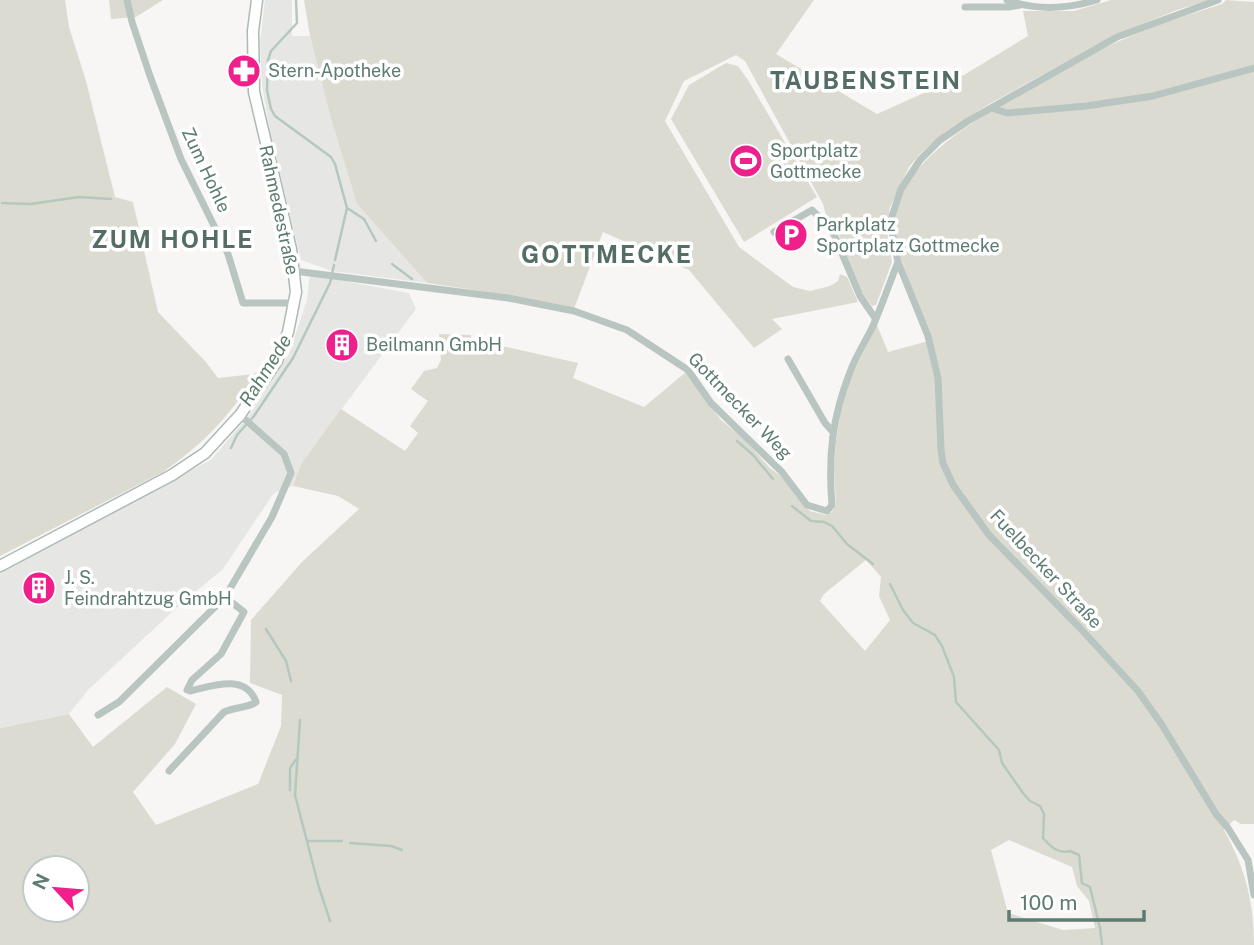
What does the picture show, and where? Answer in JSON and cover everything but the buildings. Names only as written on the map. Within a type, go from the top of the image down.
[{"type":"main road","name":"Rahmedestraße","points":[[0,566],[173,475],[205,453],[243,417],[277,361],[295,303],[294,271],[254,92],[253,31],[257,0]]},
{"type":"street","name":"Zum Hohle","points":[[127,0],[150,76],[181,159],[228,254],[243,303],[295,303]]},
{"type":"street","points":[[1007,0],[1020,5],[1045,8],[1073,7],[1097,0]]},
{"type":"street","name":"Fuelbecker Straße","points":[[1218,0],[1117,37],[940,140],[910,174],[894,205],[890,222],[898,262],[928,336],[938,377],[941,450],[943,463],[953,485],[989,535],[1138,691],[1248,860],[1254,895]]},
{"type":"street","points":[[965,7],[1020,5]]},
{"type":"street","points":[[991,108],[1007,113],[1086,106],[1153,96],[1254,68]]},
{"type":"street","points":[[774,232],[812,210],[832,230],[860,296],[875,318]]},
{"type":"street","name":"Gottmecker Weg","points":[[294,271],[508,298],[573,312],[627,330],[688,370],[711,403],[782,472],[807,505],[827,511],[832,505],[829,466],[832,431],[851,370],[898,262]]},
{"type":"street","points":[[788,359],[832,431]]},
{"type":"street","points":[[98,715],[119,702],[225,597],[272,517],[291,473],[284,454],[243,417]]},
{"type":"street","points":[[169,771],[224,712],[257,702],[254,695],[245,688],[233,684],[221,683],[187,690],[192,680],[229,644],[244,612],[225,597]]},
{"type":"shaded area","points":[[0,0],[65,0],[69,27],[86,81],[115,197],[133,202],[158,312],[218,378],[254,374],[262,368],[218,425],[163,472],[0,556]]},
{"type":"shaded area","points":[[109,0],[163,0],[136,17],[111,19]]},
{"type":"shaded area","points":[[265,0],[292,0],[292,36],[310,36],[331,119],[357,204],[427,283],[332,271],[301,260],[270,132],[262,85],[260,44]]},
{"type":"shaded area","points":[[304,0],[814,0],[776,54],[877,114],[964,75],[1028,36],[1023,11],[1074,11],[1111,0],[1210,0],[1177,10],[1113,36],[991,103],[945,132],[920,154],[909,167],[890,207],[887,224],[892,262],[876,305],[872,306],[854,277],[835,223],[828,223],[823,204],[745,61],[736,55],[684,81],[665,121],[739,247],[793,287],[810,291],[830,286],[838,281],[840,274],[847,277],[858,302],[772,319],[782,329],[754,348],[689,270],[603,232],[574,309],[508,295],[427,283],[357,204],[331,119],[310,36]]},
{"type":"shaded area","points":[[1226,0],[1254,2],[1254,824],[1241,824],[1234,820],[1224,830],[1238,858],[1247,885],[1254,945],[0,945],[0,728],[69,714],[93,747],[167,687],[196,704],[175,744],[133,792],[156,825],[258,784],[281,726],[282,695],[250,683],[251,620],[302,562],[359,509],[338,496],[293,486],[301,464],[341,409],[405,451],[418,433],[410,426],[428,401],[411,389],[424,371],[437,368],[441,360],[439,334],[471,335],[471,339],[578,363],[573,378],[644,407],[686,372],[721,420],[781,476],[802,503],[810,511],[826,515],[832,512],[836,505],[834,468],[841,411],[850,379],[877,325],[888,352],[932,340],[902,263],[894,234],[893,224],[899,199],[913,176],[954,136],[1005,103],[1108,46],[1222,4]],"holes":[[[866,560],[881,577],[879,596],[890,620],[865,651],[820,601],[824,594]],[[1009,840],[1072,867],[1077,886],[1089,901],[1095,928],[1063,930],[1008,913],[991,850]]]},
{"type":"shaded area","name":"Sportplatz Gottmecke","points":[[726,63],[738,66],[748,80],[817,197],[744,242],[671,119],[689,85]]},
{"type":"shaded area","points":[[311,275],[409,293],[416,309],[301,464],[293,486],[274,493],[223,569],[183,602],[88,690],[69,714],[0,728],[0,569],[211,460],[250,414],[289,354],[307,300]]},
{"type":"waterway","name":"Rahmede","points":[[296,0],[297,23],[271,51],[268,60],[267,90],[275,116],[331,157],[335,164],[347,208],[335,260]]},
{"type":"waterway","points":[[2,203],[31,204],[79,197],[111,199]]},
{"type":"waterway","name":"GOTTMECKE","points":[[347,208],[364,219],[376,241]]},
{"type":"waterway","name":"GOTTMECKE","points":[[392,264],[412,279]]},
{"type":"waterway","name":"Rahmede","points":[[231,448],[237,435],[254,416],[293,358],[330,283],[334,265]]},
{"type":"waterway","name":"GOTTMECKE","points":[[737,441],[773,479]]},
{"type":"waterway","name":"GOTTMECKE","points":[[792,506],[811,521],[832,526],[847,544],[873,564]]},
{"type":"waterway","name":"GOTTMECKE","points":[[890,584],[913,623],[935,635],[942,646],[954,677],[956,702],[999,750],[1002,763],[1023,793],[1030,801],[1040,806],[1044,814],[1043,838],[1058,851],[1070,851],[1079,855],[1082,883],[1090,887],[1102,945]]},
{"type":"waterway","points":[[266,629],[286,661],[291,681]]},
{"type":"waterway","points":[[300,720],[295,795],[330,921]]},
{"type":"waterway","points":[[290,790],[290,768],[297,758]]},
{"type":"waterway","points":[[308,841],[342,841]]},
{"type":"waterway","points":[[350,843],[391,846],[402,850]]},
{"type":"place","name":"Stern-Apotheke","points":[[244,71]]},
{"type":"place","name":"Sportplatz Gottmecke","points":[[746,161]]},
{"type":"place","name":"Parkplatz Sportplatz Gottmecke","points":[[791,235]]},
{"type":"place","name":"Beilmann GmbH","points":[[342,345]]},
{"type":"place","name":"J. S. Feindrahtzug GmbH","points":[[39,588]]},
{"type":"district","name":"TAUBENSTEIN","points":[[866,81]]},
{"type":"district","name":"ZUM HOHLE","points":[[173,240]]},
{"type":"district","name":"GOTTMECKE","points":[[607,255]]}]
